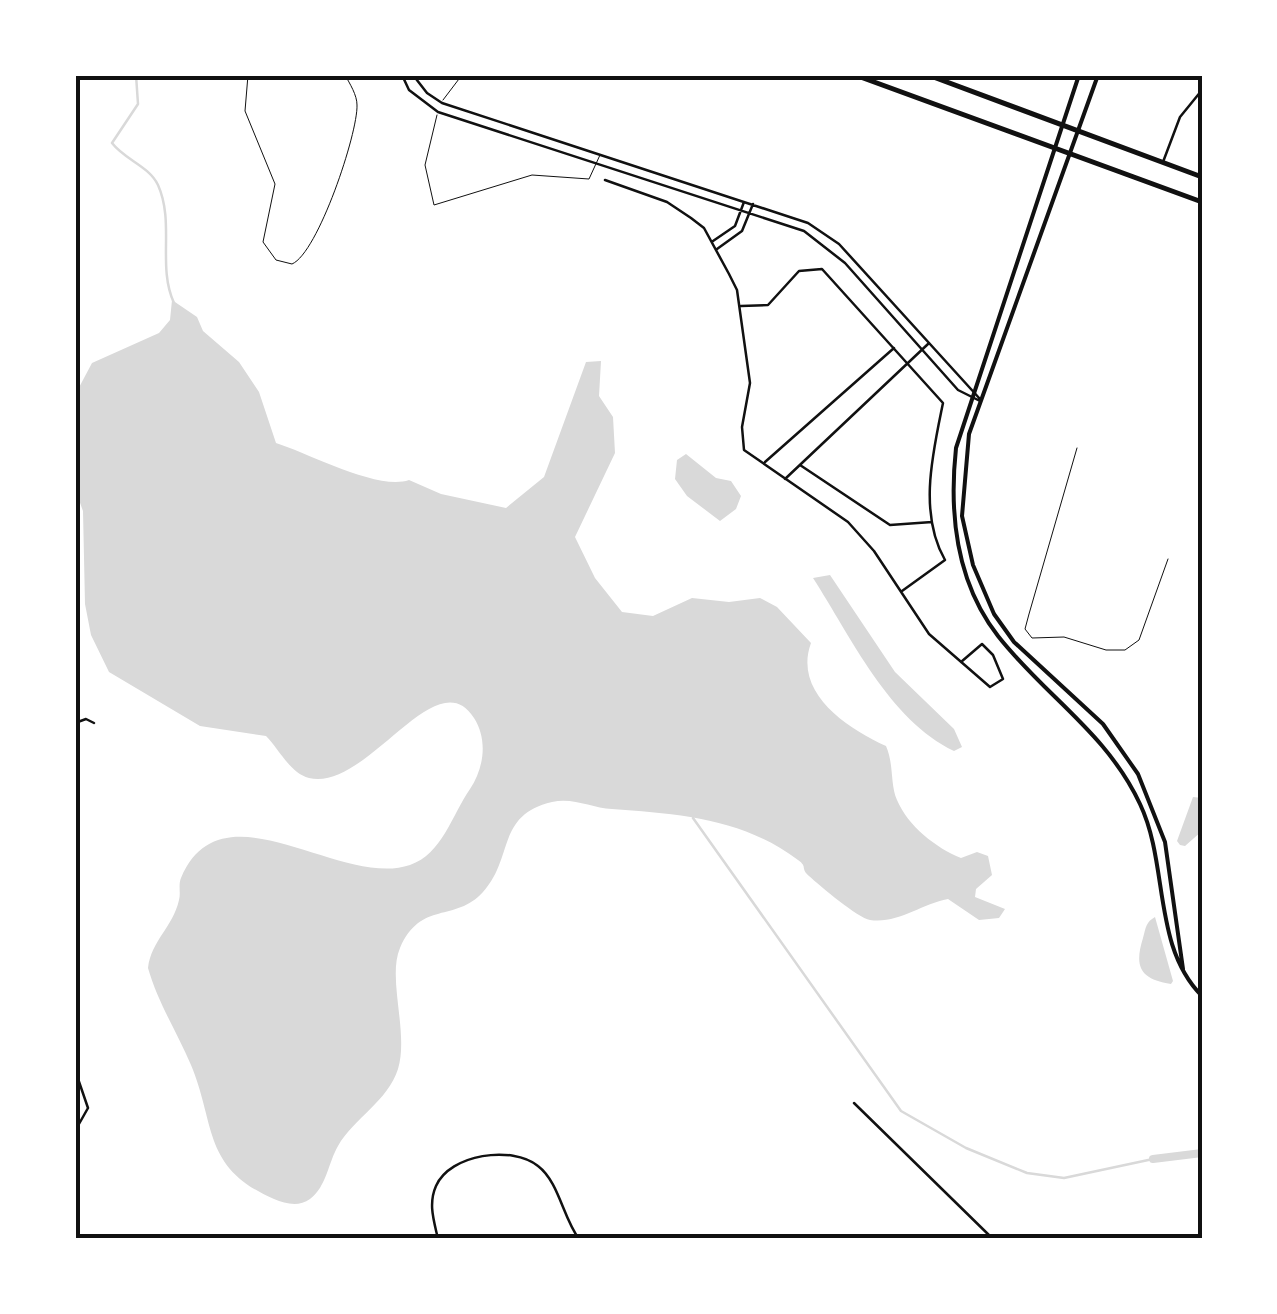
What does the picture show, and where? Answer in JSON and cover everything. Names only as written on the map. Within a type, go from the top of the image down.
[{"type":"main road","points":[[75,78],[83,75]]},
{"type":"main road","points":[[855,75],[1202,202]]},
{"type":"main road","points":[[928,75],[1202,178]]},
{"type":"street","points":[[402,75],[409,90],[438,112],[804,231],[834,252],[921,350],[971,400],[981,402]]},
{"type":"street","points":[[413,75],[442,103],[808,224],[839,244],[981,402]]},
{"type":"street","points":[[1078,75],[956,448],[952,482],[962,564],[998,636],[1105,744],[1126,775],[1143,809],[1171,946],[1202,996]]},
{"type":"street","points":[[1098,75],[969,434],[961,483],[964,529],[982,590],[1014,642],[1120,747],[1154,807],[1169,866],[1184,968]]},
{"type":"street","points":[[1162,164],[1180,118],[1202,90]]},
{"type":"street","points":[[605,180],[666,202],[704,228],[737,290],[750,383],[742,440],[748,454],[848,522],[874,550],[929,634],[990,687],[1003,679],[993,655],[982,644],[962,662]]},
{"type":"street","points":[[711,242],[734,226],[744,201]]},
{"type":"street","points":[[715,249],[742,232],[753,204]]},
{"type":"street","points":[[734,226],[742,232]]},
{"type":"street","points":[[739,305],[768,305],[798,271],[822,269],[943,403],[930,480],[932,522],[945,560],[901,592]]},
{"type":"street","points":[[1011,284],[1024,288]]},
{"type":"street","points":[[784,479],[929,343]]},
{"type":"street","points":[[763,464],[895,347]]},
{"type":"street","points":[[799,464],[890,526],[932,522]]},
{"type":"street","points":[[75,722],[86,719],[94,723]]},
{"type":"street","points":[[1158,868],[1169,866]]},
{"type":"street","points":[[75,1070],[88,1108],[75,1131]]},
{"type":"street","points":[[854,1103],[993,1239]]},
{"type":"street","points":[[438,1239],[431,1200],[440,1178],[468,1160],[489,1156],[514,1156],[541,1168],[580,1239]]},
{"type":"lane","points":[[248,75],[245,111],[275,184],[263,242],[276,260],[292,264],[304,256],[322,229],[358,109],[346,75]]},
{"type":"lane","points":[[462,75],[442,103],[429,133],[425,165],[434,205],[532,176],[584,179],[593,174],[600,154]]},
{"type":"lane","points":[[1077,448],[1029,614],[1026,629],[1032,638],[1064,638],[1106,650],[1126,650],[1139,640],[1168,559]]},
{"type":"shaded area","points":[[172,300],[197,317],[203,331],[239,362],[259,392],[276,443],[362,476],[396,482],[409,480],[441,494],[506,508],[544,477],[586,362],[601,361],[599,396],[613,417],[615,453],[575,537],[595,578],[622,612],[653,616],[692,598],[729,602],[760,598],[777,607],[811,643],[807,661],[816,692],[840,718],[886,746],[895,794],[908,819],[952,854],[961,858],[977,852],[988,856],[992,875],[976,889],[975,897],[1005,909],[999,918],[979,920],[948,899],[890,919],[870,920],[821,887],[798,860],[755,835],[732,827],[686,816],[567,801],[534,808],[514,827],[493,879],[483,892],[461,907],[428,917],[408,933],[397,960],[401,1039],[398,1069],[387,1091],[338,1146],[316,1194],[306,1202],[292,1204],[251,1187],[234,1173],[215,1143],[191,1065],[148,968],[153,950],[176,910],[181,878],[200,851],[224,838],[285,844],[350,864],[382,868],[410,865],[430,852],[445,833],[475,781],[483,745],[474,718],[458,704],[440,704],[420,714],[354,766],[331,777],[309,778],[290,766],[266,736],[200,726],[109,672],[91,635],[85,604],[83,511],[75,489],[75,395],[92,363],[159,333],[170,320]]},
{"type":"shaded area","points":[[686,454],[716,478],[731,481],[741,496],[736,509],[720,521],[687,496],[675,479],[677,460]]},
{"type":"shaded area","points":[[830,575],[895,672],[954,729],[962,747],[954,751],[931,737],[910,719],[873,675],[813,578]]},
{"type":"shaded area","points":[[1193,797],[1202,798],[1202,831],[1185,846],[1180,845],[1177,841]]},
{"type":"shaded area","points":[[1155,917],[1171,984],[1152,979],[1140,964],[1146,928]]},
{"type":"waterway","points":[[136,75],[138,104],[112,143],[158,185],[163,199],[167,274],[174,303]]},
{"type":"waterway","points":[[693,818],[901,1111],[966,1148],[1027,1173],[1064,1178],[1153,1159]]},
{"type":"waterway","points":[[1153,1159],[1202,1153]]}]
